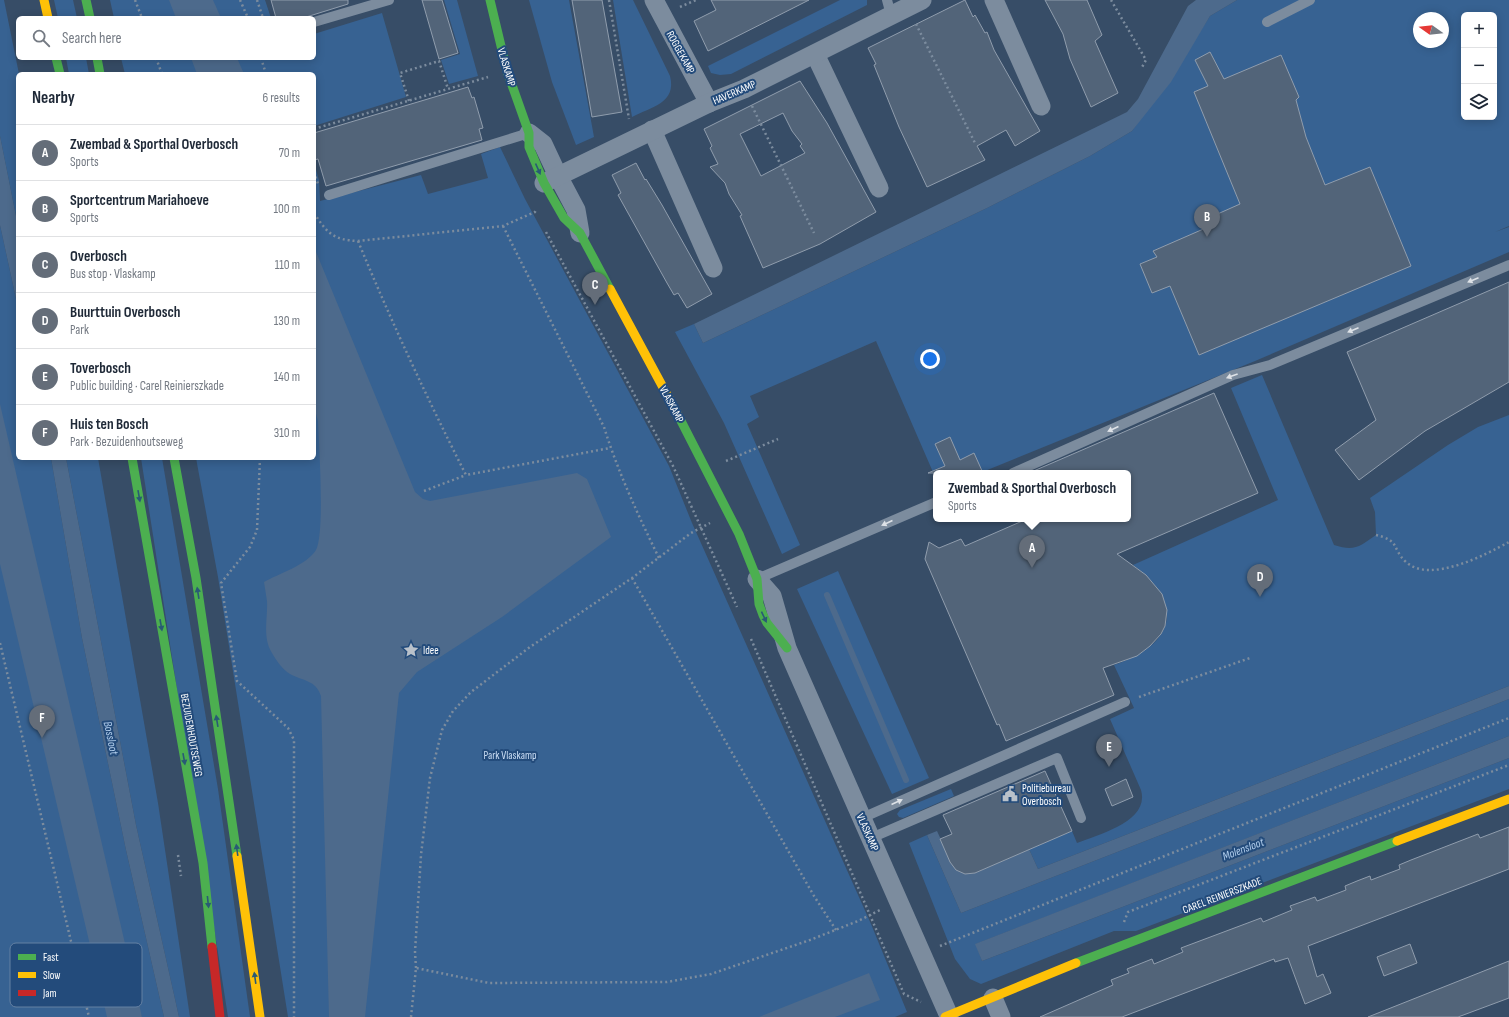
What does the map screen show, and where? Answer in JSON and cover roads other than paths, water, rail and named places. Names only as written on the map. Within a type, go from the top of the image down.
[{"type":"main road","points":[[44,0],[48,16]]},
{"type":"main road","points":[[86,0],[90,16]]},
{"type":"main road","name":"VLASKAMP","points":[[490,0],[507,71],[529,132]]},
{"type":"main road","points":[[56,60],[60,72]]},
{"type":"main road","points":[[97,60],[100,72]]},
{"type":"main road","name":"VLASKAMP","points":[[580,233],[707,469],[757,579]]},
{"type":"main road","name":"BEZUIDENHOUTSEWEG","points":[[132,460],[203,863],[220,1017]]},
{"type":"main road","points":[[174,460],[196,578],[260,1017]]},
{"type":"main road","name":"CAREL REINIERSZKADE","points":[[948,1017],[1102,953],[1509,799]]},
{"type":"street","name":"ROGGEKAMP","points":[[654,0],[709,103]]},
{"type":"street","points":[[994,0],[1041,106]]},
{"type":"street","name":"HAVERKAMP","points":[[551,180],[633,139],[709,103],[744,89],[816,54],[902,5]]},
{"type":"street","points":[[816,54],[879,188]]},
{"type":"street","points":[[652,130],[712,268]]},
{"type":"street","name":"VLASKAMP","points":[[529,132],[543,144],[551,180],[576,210],[580,233]]},
{"type":"street","name":"VLASKAMP","points":[[757,579],[772,596],[787,648],[948,1017]]},
{"type":"street","points":[[993,998],[1001,1017]]},
{"type":"lane","points":[[316,21],[389,0]]},
{"type":"lane","points":[[1267,22],[1310,0]]},
{"type":"lane","points":[[329,195],[529,132]]},
{"type":"lane","points":[[1019,470],[1233,375],[1270,365],[1509,264]]},
{"type":"lane","points":[[757,579],[933,503]]},
{"type":"lane","points":[[862,818],[1125,702]]},
{"type":"lane","points":[[871,838],[1057,758],[1082,818]]},
{"type":"water","points":[[169,0],[213,0],[220,16],[175,16]]},
{"type":"water","points":[[1196,0],[1237,0],[1210,16],[1171,82],[1132,131],[1090,156],[987,208],[703,343],[694,324],[1127,112],[1138,99],[1188,6]]},
{"type":"water","points":[[192,60],[238,60],[243,72],[196,72]]},
{"type":"water","points":[[0,136],[16,216],[16,299],[0,225]]},
{"type":"water","points":[[316,252],[415,492],[423,499],[430,501],[577,473],[587,479],[611,537],[502,617],[417,672],[399,693],[365,1017],[329,1017],[321,696],[316,687],[312,684],[290,674],[282,667],[269,647],[266,634],[267,601],[264,582],[292,569],[306,560],[316,550],[319,541],[321,488],[318,421],[316,414]]},
{"type":"water","points":[[0,404],[125,943],[90,943],[0,564]]},
{"type":"water","name":"Bossloot","points":[[51,460],[66,460],[136,825],[179,1017],[164,1017],[126,850],[82,638]]},
{"type":"water","points":[[1509,686],[1509,699],[961,913],[927,835],[937,831],[953,866],[965,874],[975,873],[1029,849],[1038,869]]},
{"type":"water","name":"Molensloot","points":[[1509,736],[1509,758],[982,961],[975,944]]},
{"type":"water","points":[[869,973],[880,1000],[835,1017],[759,1017]]},
{"type":"water","points":[[105,1007],[140,1007],[142,1017],[107,1017]]},
{"type":"waterway","points":[[827,595],[906,780]]},
{"type":"place","name":"Sportcentrum Mariahoeve","points":[[1207,237]]},
{"type":"place","name":"Overbosch","points":[[595,305]]},
{"type":"place","name":"Zwembad & Sporthal Overbosch","points":[[1032,568]]},
{"type":"place","name":"Buurttuin Overbosch","points":[[1260,597]]},
{"type":"place","name":"Idee","points":[[411,650]]},
{"type":"place","name":"Huis ten Bosch","points":[[42,738]]},
{"type":"place","name":"Toverbosch","points":[[1109,767]]},
{"type":"place","name":"Politiebureau Overbosch","points":[[1010,794]]},
{"type":"park label","name":"Park Vlaskamp","points":[[510,755]]}]
